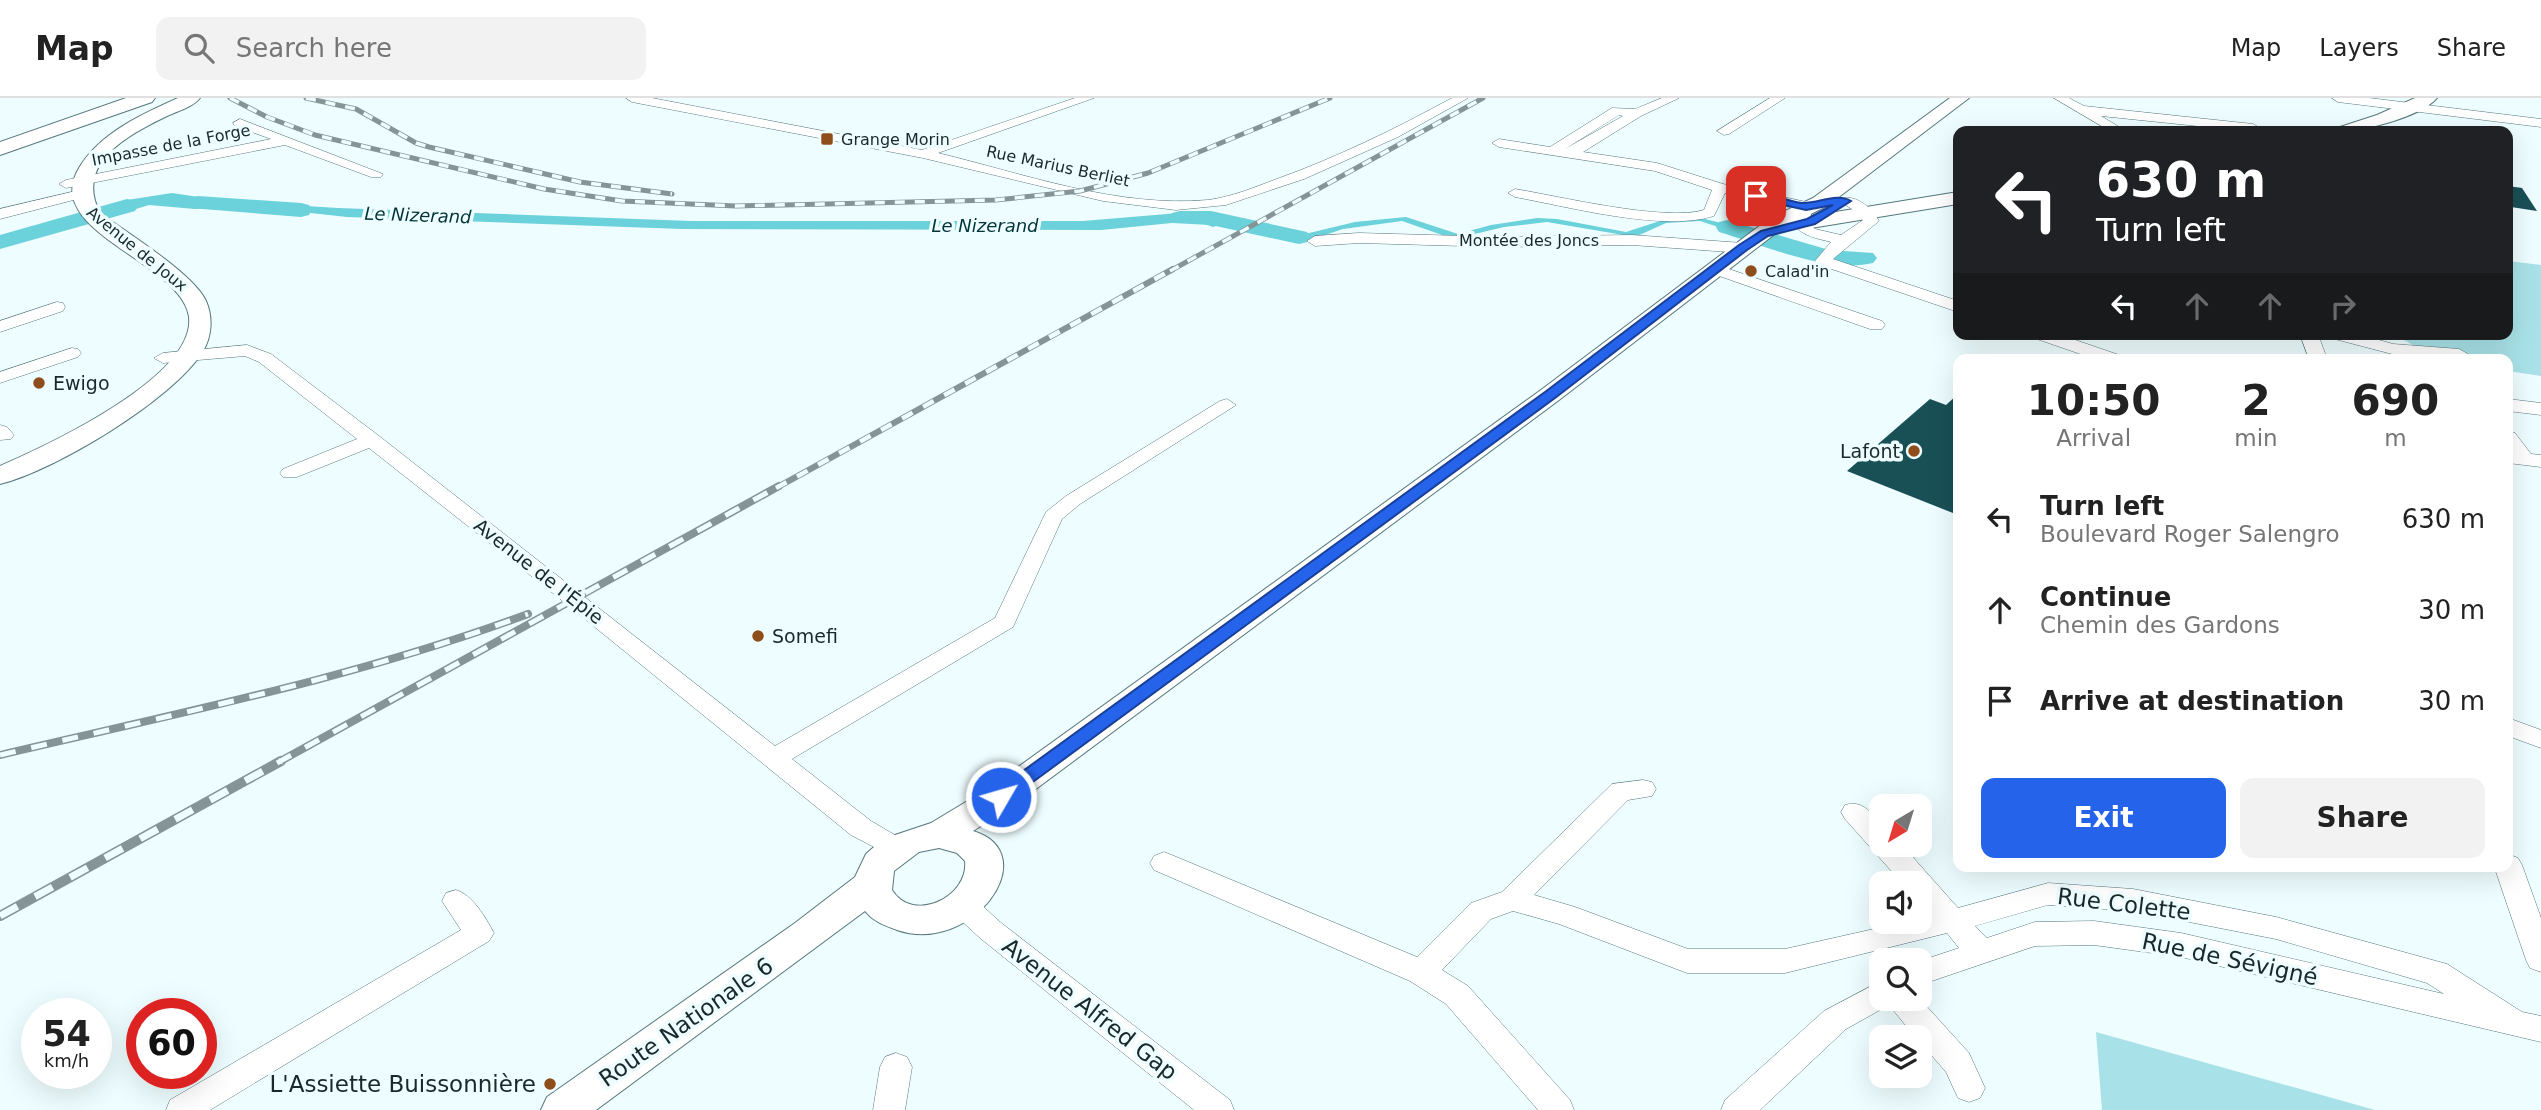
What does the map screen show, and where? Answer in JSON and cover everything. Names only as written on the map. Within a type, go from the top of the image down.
[{"type":"highway","points":[[0,140],[121,98]]},
{"type":"highway","points":[[0,149],[145,98]]},
{"type":"main road","points":[[78,207],[71,168],[94,145],[129,121],[179,98]]},
{"type":"main road","name":"Avenue de Joux","points":[[78,207],[88,165],[109,144],[147,118],[192,98]]},
{"type":"main road","points":[[1809,214],[1867,167],[1961,98]]},
{"type":"main road","points":[[2356,126],[2404,102],[2429,98]]},
{"type":"main road","points":[[1846,201],[1867,167]]},
{"type":"main road","points":[[1809,214],[1866,211],[1953,198]]},
{"type":"main road","points":[[939,835],[1001,797],[1550,395],[1754,240],[1809,214],[1846,201],[1937,200]]},
{"type":"main road","name":"Avenue de Joux","points":[[0,476],[83,435],[142,399],[187,355],[201,328],[198,306],[190,291],[78,207]]},
{"type":"main road","name":"Avenue de Joux","points":[[0,470],[88,424],[144,380],[163,358],[181,325],[179,307],[172,293],[78,207]]},
{"type":"main road","points":[[977,847],[1001,797]]},
{"type":"main road","points":[[939,835],[967,840],[977,847],[985,858],[987,870],[984,883],[964,906],[931,919],[897,916],[878,896],[880,865],[895,848],[924,836],[939,835]]},
{"type":"main road","name":"Route Nationale 6","points":[[562,1110],[809,934],[878,896]]},
{"type":"street","name":"Rue Marius Berliet","points":[[632,98],[922,154],[1108,197],[1156,203],[1209,204],[1250,194],[1305,175],[1393,136],[1462,98]]},
{"type":"street","points":[[922,154],[1088,98]]},
{"type":"street","points":[[1571,153],[1651,102],[1673,98]]},
{"type":"street","points":[[1724,131],[1779,98]]},
{"type":"street","points":[[2060,98],[2111,126]]},
{"type":"street","points":[[2338,98],[2404,102],[2541,123]]},
{"type":"street","points":[[2084,110],[2234,126]]},
{"type":"street","points":[[1552,150],[1617,111],[1636,113]]},
{"type":"street","name":"Impasse de la Forge","points":[[240,122],[283,141],[376,174]]},
{"type":"street","name":"Impasse de la Forge","points":[[0,214],[78,207],[283,141]]},
{"type":"street","points":[[1499,143],[1657,167],[1809,214],[1810,232],[1833,251],[1953,305]]},
{"type":"street","points":[[1515,193],[1660,217],[1704,215],[1710,212],[1720,188]]},
{"type":"street","points":[[1833,251],[1871,221],[1866,211],[1846,201]]},
{"type":"street","name":"Montée des Joncs","points":[[1315,241],[1359,238],[1499,242],[1561,239],[1754,240]]},
{"type":"street","points":[[1714,269],[1876,325]]},
{"type":"street","points":[[0,327],[57,307]]},
{"type":"street","points":[[2058,340],[2098,354]]},
{"type":"street","points":[[2359,340],[2392,349],[2459,354]]},
{"type":"street","name":"Avenue de l'Épie","points":[[163,358],[247,350],[265,358],[860,828],[895,848]]},
{"type":"street","points":[[0,378],[72,353]]},
{"type":"street","points":[[773,759],[1005,622],[1052,516],[1073,500],[1227,405]]},
{"type":"street","points":[[2513,406],[2541,409]]},
{"type":"street","points":[[290,473],[372,440]]},
{"type":"street","points":[[2513,443],[2525,459]]},
{"type":"street","points":[[2513,729],[2541,739]]},
{"type":"street","points":[[1421,972],[1481,911],[1512,900],[1621,791],[1643,789]]},
{"type":"street","points":[[1854,812],[1869,828]]},
{"type":"street","points":[[1897,858],[1908,871]]},
{"type":"street","points":[[1164,863],[1421,972],[1457,995],[1558,1110]]},
{"type":"street","points":[[2510,872],[2541,960]]},
{"type":"street","name":"Rue Colette","points":[[1512,900],[1565,915],[1687,961],[1785,961],[1953,921],[2048,894],[2133,900],[2276,928],[2436,973],[2528,1026]]},
{"type":"street","points":[[1932,897],[1981,952]]},
{"type":"street","points":[[182,1110],[480,933],[456,901]]},
{"type":"street","name":"Avenue Alfred Gap","points":[[964,906],[989,930],[1218,1110]]},
{"type":"street","name":"Rue de Sévigné","points":[[1932,969],[2035,934],[2106,935],[2181,945],[2528,1026]]},
{"type":"street","points":[[1737,1110],[1835,1020],[1869,1001]]},
{"type":"street","points":[[1912,1011],[1958,1063],[1969,1088]]},
{"type":"street","points":[[889,1110],[896,1068]]},
{"type":"shaded area","points":[[2513,262],[2541,265],[2541,376],[2513,372],[2513,354],[2428,354],[2404,340],[2513,340]]},
{"type":"shaded area","points":[[2096,1032],[2375,1110],[2102,1110]]},
{"type":"water","points":[[172,193],[225,201],[338,208],[691,221],[1083,221],[1203,211],[1233,220],[1213,227],[1199,222],[1182,222],[1101,230],[682,229],[347,217],[247,206],[195,209],[149,205],[100,220],[89,214],[127,200]]},
{"type":"water","points":[[1406,217],[1458,234],[1491,225],[1537,218],[1557,219],[1626,232],[1663,220],[1701,218],[1757,232],[1749,237],[1700,221],[1666,223],[1635,237],[1547,222],[1504,227],[1458,238],[1402,221],[1343,229],[1310,240],[1283,239],[1252,231],[1256,229],[1305,234],[1355,222]]},
{"type":"building","points":[[2513,187],[2522,188],[2537,211],[2513,207]]},
{"type":"building","name":"Lafont","points":[[1930,399],[1946,405],[1953,399],[1953,513],[1847,471]]},
{"type":"waterway","name":"Le Nizerand","points":[[198,203],[301,210]]},
{"type":"waterway","name":"Le Nizerand","points":[[0,242],[127,206]]},
{"type":"waterway","name":"Le Nizerand","points":[[1180,218],[1211,218],[1299,237]]},
{"type":"waterway","name":"Le Nizerand","points":[[1727,227],[1828,257],[1865,258]]},
{"type":"railway","points":[[230,98],[267,117],[315,135],[544,189],[622,201],[736,206],[996,200],[1080,191],[1148,173],[1330,98]]},
{"type":"railway","points":[[306,98],[356,109],[416,143],[429,147],[580,182],[672,194]]},
{"type":"railway","points":[[1170,271],[1483,98]]},
{"type":"railway","points":[[776,488],[1173,269]]},
{"type":"railway","points":[[277,763],[779,486]]},
{"type":"railway","points":[[0,755],[332,676],[463,637],[528,614]]},
{"type":"railway","points":[[0,916],[281,761]]},
{"type":"place","name":"Grange Morin","points":[[827,139]]},
{"type":"place","name":"Calad'in","points":[[1751,271]]},
{"type":"place","name":"Ewigo","points":[[39,383]]},
{"type":"place","name":"Lafont","points":[[1914,451]]},
{"type":"place","name":"Somefi","points":[[758,636]]},
{"type":"place","name":"L'Assiette Buissonnière","points":[[550,1084]]},
{"type":"route","points":[[1001,797],[1550,395],[1764,233],[1811,222],[1846,201],[1820,202],[1806,206],[1756,196]]}]
